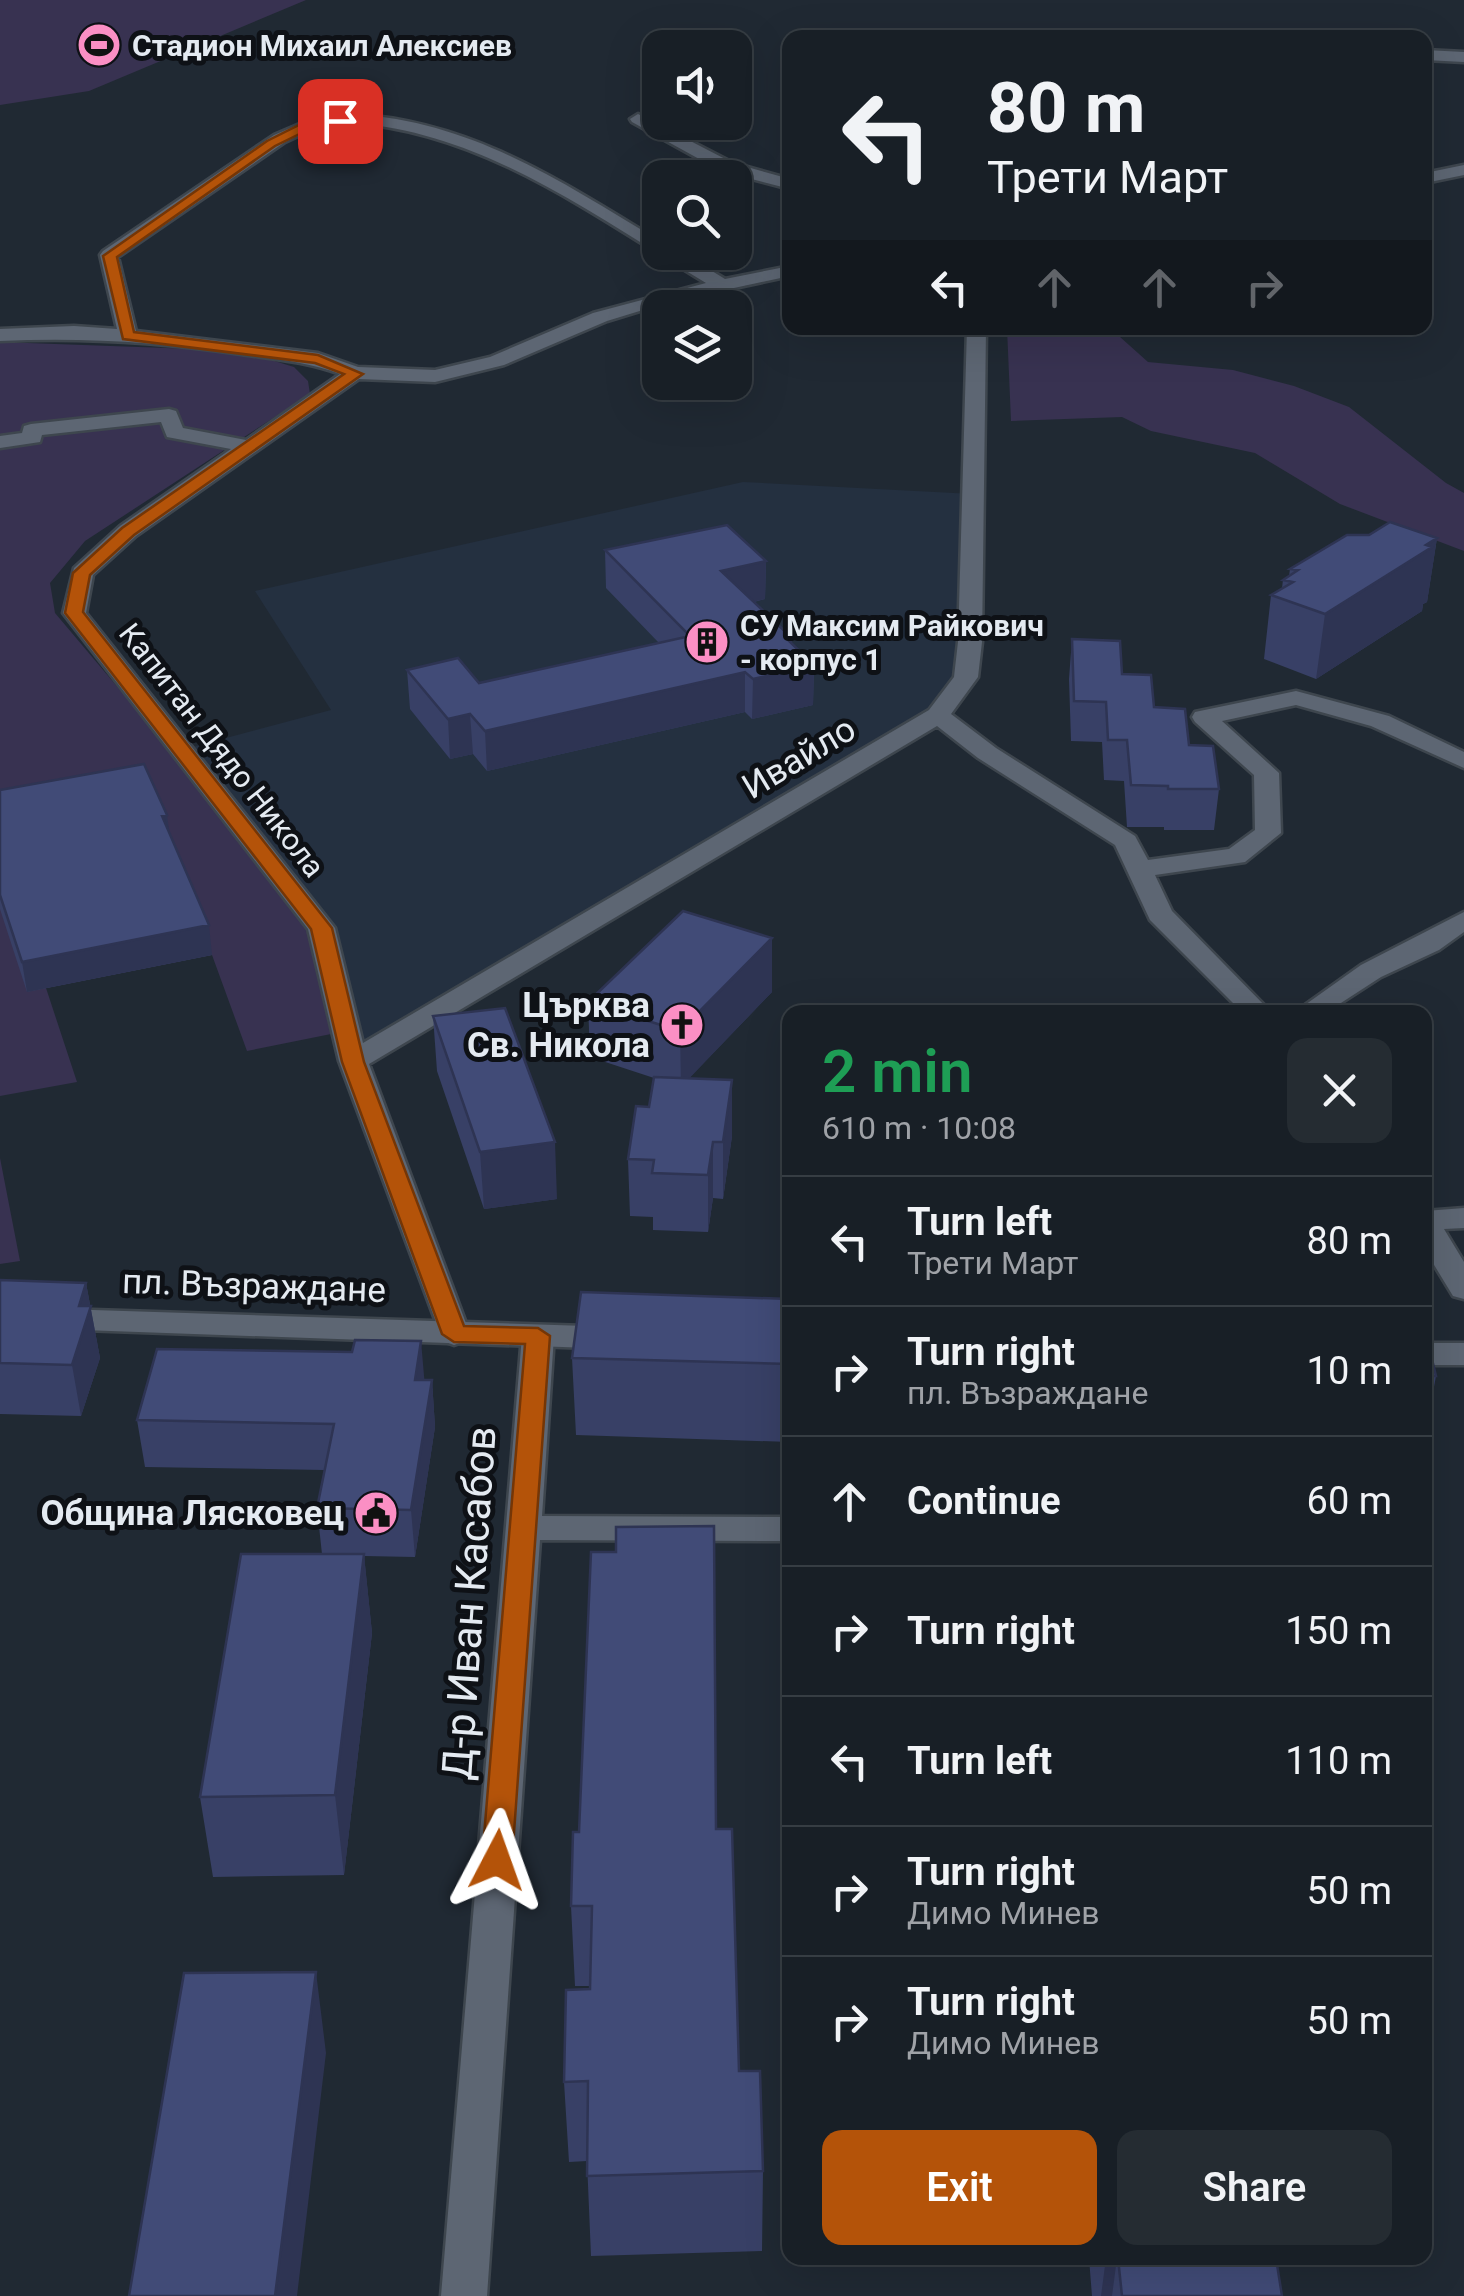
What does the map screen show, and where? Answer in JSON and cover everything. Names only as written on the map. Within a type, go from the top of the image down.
[{"type":"street","points":[[1432,55],[1464,57]]},
{"type":"street","points":[[638,119],[727,168],[782,182]]},
{"type":"street","points":[[128,336],[110,256],[271,144],[307,126],[376,120],[446,132],[486,148],[642,239]]},
{"type":"street","points":[[1432,177],[1464,170]]},
{"type":"street","points":[[697,270],[722,285]]},
{"type":"street","points":[[0,335],[187,340],[318,359],[356,374],[435,376],[496,361],[600,317],[665,297],[782,272]]},
{"type":"street","name":"Ивайло","points":[[353,1062],[938,715],[966,677],[970,642],[976,335]]},
{"type":"street","name":"Капитан Дядо Никола","points":[[353,1062],[321,928],[74,613],[82,573],[128,531],[356,374]]},
{"type":"street","points":[[0,442],[32,438],[31,430],[168,415],[174,433],[252,447]]},
{"type":"street","points":[[1139,870],[1236,856],[1268,833],[1266,773],[1204,717],[1296,698],[1380,721],[1464,762]]},
{"type":"street","points":[[938,715],[987,754],[1126,841],[1160,914],[1250,1005]]},
{"type":"street","points":[[1320,1005],[1371,971],[1430,944],[1464,920]]},
{"type":"street","name":"пл. Възраждане","points":[[0,1316],[454,1334],[353,1062]]},
{"type":"street","points":[[1432,1221],[1464,1218]]},
{"type":"street","points":[[1432,1234],[1464,1289]]},
{"type":"street","points":[[454,1334],[654,1338]]},
{"type":"street","name":"Д-р Иван Касабов","points":[[464,2296],[538,1336]]},
{"type":"street","points":[[1432,1354],[1464,1354]]},
{"type":"street","points":[[522,1528],[782,1529]]},
{"type":"shaded area","name":"Стадион Михаил Алексиев","points":[[0,0],[306,0],[89,91],[0,105]]},
{"type":"shaded area","points":[[1007,335],[1118,335],[1148,362],[1233,370],[1294,386],[1349,407],[1464,493],[1464,551],[1340,504],[1255,453],[1151,431],[1122,417],[1011,421]]},
{"type":"shaded area","points":[[0,342],[194,349],[268,359],[294,367],[308,381],[310,394],[85,541],[50,583],[55,613],[321,928],[346,1031],[247,1051],[212,955],[46,988],[77,1082],[0,1096]]},
{"type":"shaded area","points":[[743,482],[973,494],[970,642],[938,715],[352,1056],[181,750],[331,710],[255,591]]},
{"type":"shaded area","points":[[0,1158],[20,1261],[0,1264]]},
{"type":"building","points":[[1390,522],[1437,538],[1426,545],[1432,547],[1325,614],[1271,595],[1293,582],[1283,580],[1298,570],[1290,569],[1347,535],[1369,535]]},
{"type":"building","points":[[727,525],[766,561],[721,571],[792,638],[787,639],[814,665],[753,679],[745,672],[485,731],[470,714],[448,719],[407,670],[458,658],[479,683],[690,636],[605,550]]},
{"type":"building","points":[[1072,639],[1120,641],[1122,674],[1151,675],[1154,707],[1185,709],[1189,745],[1213,746],[1219,789],[1131,785],[1127,740],[1108,740],[1106,702],[1074,701]]},
{"type":"building","points":[[144,764],[209,925],[22,962],[0,895],[0,790]]},
{"type":"building","points":[[683,911],[772,938],[680,1031],[588,1002]]},
{"type":"building","points":[[505,1008],[555,1142],[480,1152],[433,1016]]},
{"type":"building","points":[[654,1077],[732,1080],[723,1142],[713,1142],[708,1175],[652,1173],[654,1160],[628,1159],[636,1106],[649,1107]]},
{"type":"building","points":[[0,1280],[86,1283],[79,1306],[91,1306],[72,1365],[0,1363]]},
{"type":"building","points":[[581,1292],[782,1299],[782,1364],[572,1358]]},
{"type":"building","points":[[355,1340],[421,1341],[415,1380],[432,1380],[411,1510],[317,1508],[334,1424],[137,1420],[157,1349],[352,1352]]},
{"type":"building","points":[[714,1526],[716,1829],[732,1829],[739,2071],[760,2071],[763,2171],[587,2176],[588,2081],[564,2082],[566,1990],[590,1989],[592,1906],[571,1906],[573,1832],[579,1832],[591,1552],[616,1552],[616,1527]]},
{"type":"building","points":[[241,1554],[364,1554],[335,1795],[200,1797]]},
{"type":"building","points":[[316,1972],[275,2296],[129,2296],[184,1973]]},
{"type":"building","points":[[1119,2265],[1277,2265],[1282,2296],[1122,2296]]},
{"type":"place","name":"Стадион Михаил Алексиев","points":[[99,45]]},
{"type":"place","name":"СУ Максим Райкович - корпус 1","points":[[707,642]]},
{"type":"place","name":"Църква Св. Никола","points":[[682,1025]]},
{"type":"place","name":"Община Лясковец","points":[[376,1513]]},
{"type":"route","points":[[340,121],[307,126],[271,144],[110,256],[128,336],[187,340],[318,359],[356,374],[128,531],[82,573],[74,613],[321,928],[353,1062],[454,1334],[538,1336],[497,1860]]}]
